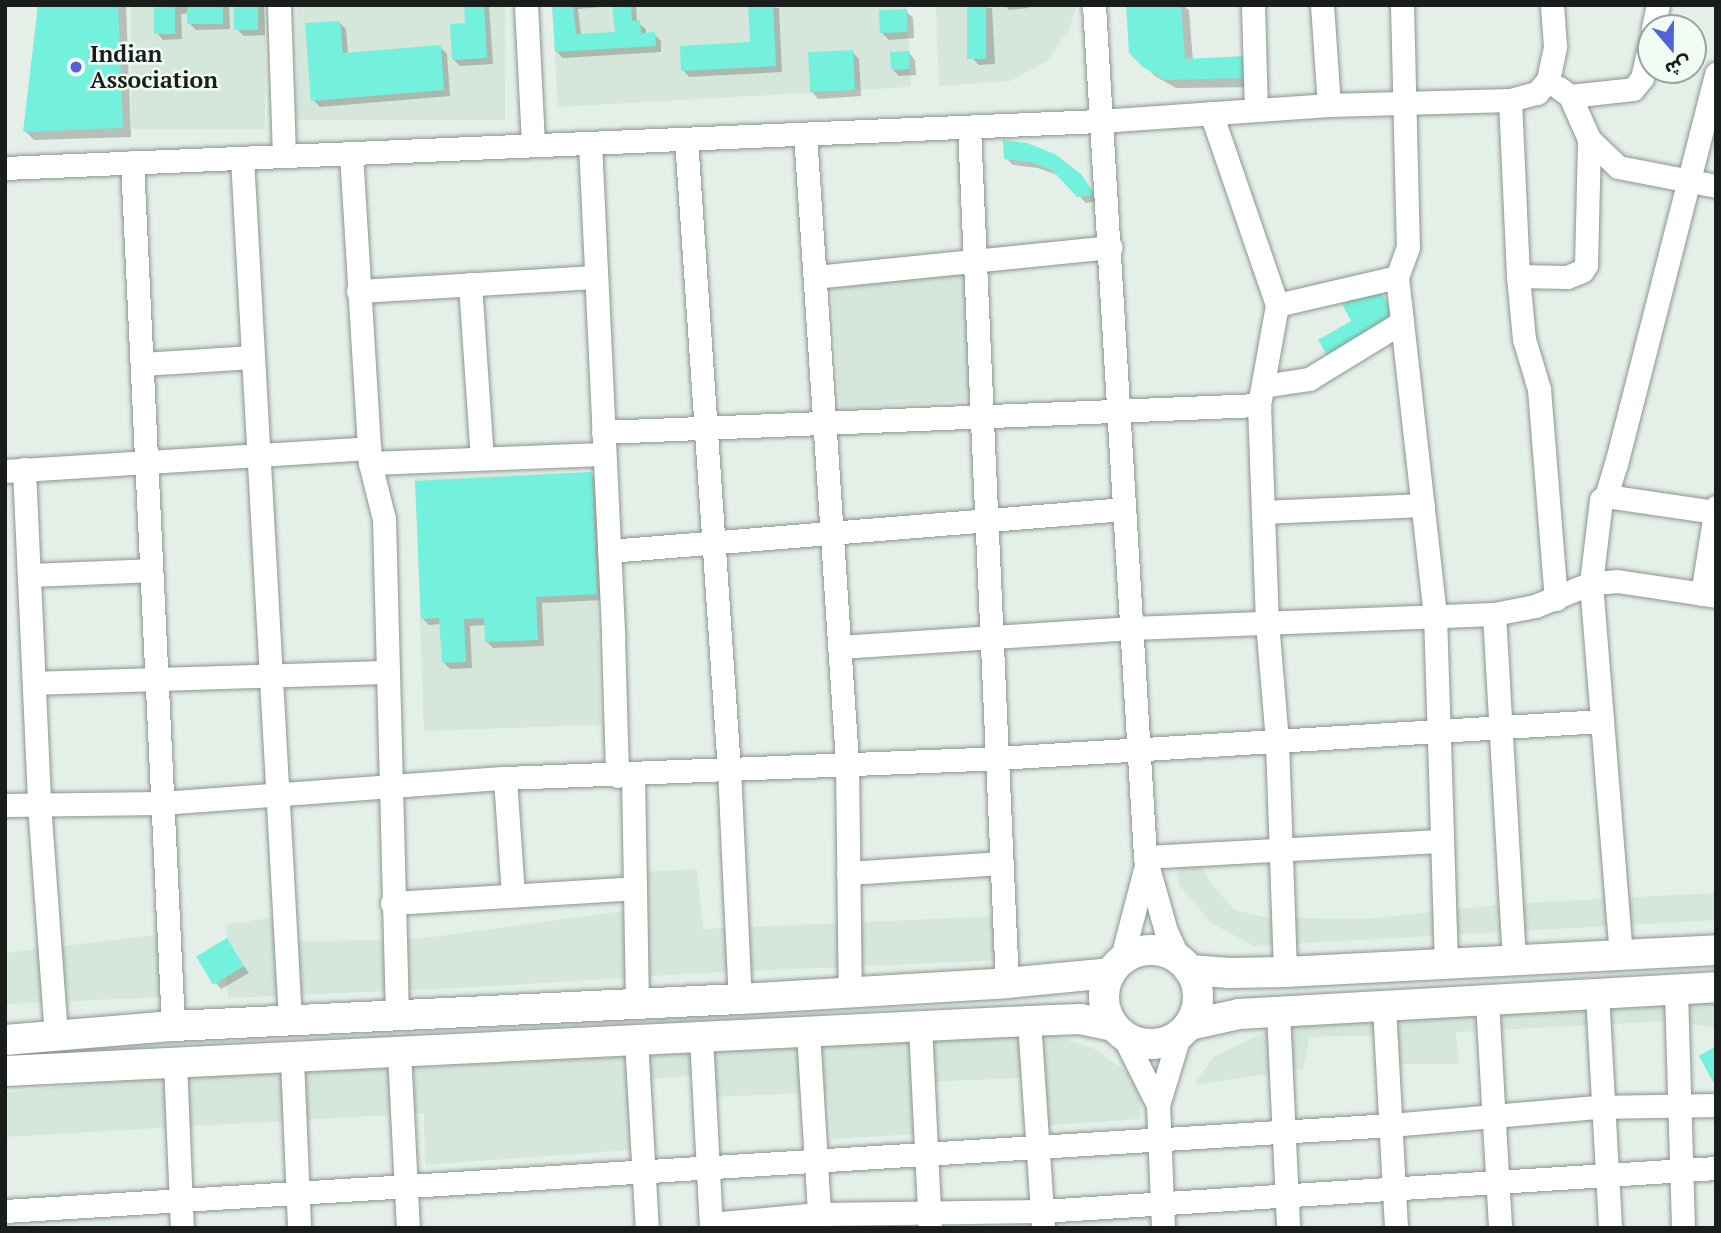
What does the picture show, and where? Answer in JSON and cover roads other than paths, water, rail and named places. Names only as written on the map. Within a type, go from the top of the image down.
[{"type":"main road","points":[[5,1040],[173,1026],[740,999],[1007,983],[1115,967],[1134,953],[1150,950],[1184,964],[1285,972],[1716,950]]},
{"type":"main road","points":[[1184,964],[1198,997],[1184,1030]]},
{"type":"main road","points":[[1115,967],[1103,1000],[1118,1032]]},
{"type":"main road","points":[[5,1071],[1080,1019],[1151,1045],[1184,1030],[1239,1014],[1716,987]]},
{"type":"street","points":[[279,5],[284,156]]},
{"type":"street","points":[[526,5],[533,144]]},
{"type":"street","points":[[1094,5],[1137,751],[1146,862],[1166,931],[1184,964]]},
{"type":"street","points":[[1253,5],[1256,110]]},
{"type":"street","points":[[1322,5],[1329,105]]},
{"type":"street","points":[[1402,5],[1408,247],[1397,277],[1435,614],[1446,965]]},
{"type":"street","points":[[5,168],[1100,121],[1329,105],[1510,100],[1537,93],[1549,80],[1555,46],[1552,5]]},
{"type":"street","points":[[1621,956],[1591,583],[1601,500],[1606,496],[1716,74]]},
{"type":"street","points":[[1549,80],[1570,96],[1589,139],[1618,167],[1716,186]]},
{"type":"street","points":[[1570,96],[1633,89],[1637,84]]},
{"type":"street","points":[[1510,100],[1518,276],[1524,339],[1539,389],[1556,598]]},
{"type":"street","points":[[1211,113],[1277,305],[1261,395],[1267,622],[1277,742],[1285,972]]},
{"type":"street","points":[[969,127],[1007,983]]},
{"type":"street","points":[[805,134],[847,762],[850,992]]},
{"type":"street","points":[[686,139],[729,769],[740,999]]},
{"type":"street","points":[[1518,276],[1567,277],[1582,271],[1586,265],[1589,139]]},
{"type":"street","points":[[590,143],[609,551],[635,888],[637,1004]]},
{"type":"street","points":[[351,153],[370,455],[384,519],[391,730],[388,786],[397,1015]]},
{"type":"street","points":[[242,158],[290,1020]]},
{"type":"street","points":[[132,162],[173,1026]]},
{"type":"street","points":[[815,277],[1110,247]]},
{"type":"street","points":[[358,291],[596,277]]},
{"type":"street","points":[[1277,305],[1397,277]]},
{"type":"street","points":[[470,284],[482,458]]},
{"type":"street","points":[[56,1036],[39,804],[29,575],[15,470],[258,455],[482,458],[705,428],[1118,412],[1261,395],[1309,380],[1402,322]]},
{"type":"street","points":[[142,364],[253,357]]},
{"type":"street","points":[[839,647],[1132,628],[1435,614],[1494,614],[1535,606],[1591,583],[1617,581],[1709,595],[1715,510],[1606,496]]},
{"type":"street","points":[[1263,512],[1423,505]]},
{"type":"street","points":[[609,551],[1124,509]]},
{"type":"street","points":[[29,575],[151,570]]},
{"type":"street","points":[[1494,614],[1514,961]]},
{"type":"street","points":[[34,683],[388,672]]},
{"type":"street","points":[[5,805],[161,803],[505,778],[625,775],[847,762],[1137,751],[1602,721]]},
{"type":"street","points":[[505,778],[513,895]]},
{"type":"street","points":[[1146,862],[1281,850],[1442,841]]},
{"type":"street","points":[[1115,967],[1146,862]]},
{"type":"street","points":[[848,873],[1002,863]]},
{"type":"street","points":[[392,903],[635,888]]},
{"type":"street","points":[[1676,991],[1684,1228]]},
{"type":"street","points":[[1597,994],[1610,1228]]},
{"type":"street","points":[[1487,1001],[1500,1228]]},
{"type":"street","points":[[1384,1006],[1396,1228]]},
{"type":"street","points":[[1278,1012],[1288,1228]]},
{"type":"street","points":[[1028,1021],[1042,1219]]},
{"type":"street","points":[[920,1026],[929,1221]]},
{"type":"street","points":[[1163,1228],[1158,1105],[1184,1030]]},
{"type":"street","points":[[808,1032],[819,1221]]},
{"type":"street","points":[[1118,1032],[1158,1105]]},
{"type":"street","points":[[701,1037],[711,1226],[819,1221],[1042,1219],[1162,1203],[1716,1168]]},
{"type":"street","points":[[636,1040],[647,1228]]},
{"type":"street","points":[[400,1052],[408,1228]]},
{"type":"street","points":[[292,1059],[299,1228]]},
{"type":"street","points":[[175,1063],[181,1228]]},
{"type":"street","points":[[5,1211],[1284,1132],[1604,1107],[1716,1105]]},
{"type":"place","name":"Indian Association","points":[[76,67]]}]
